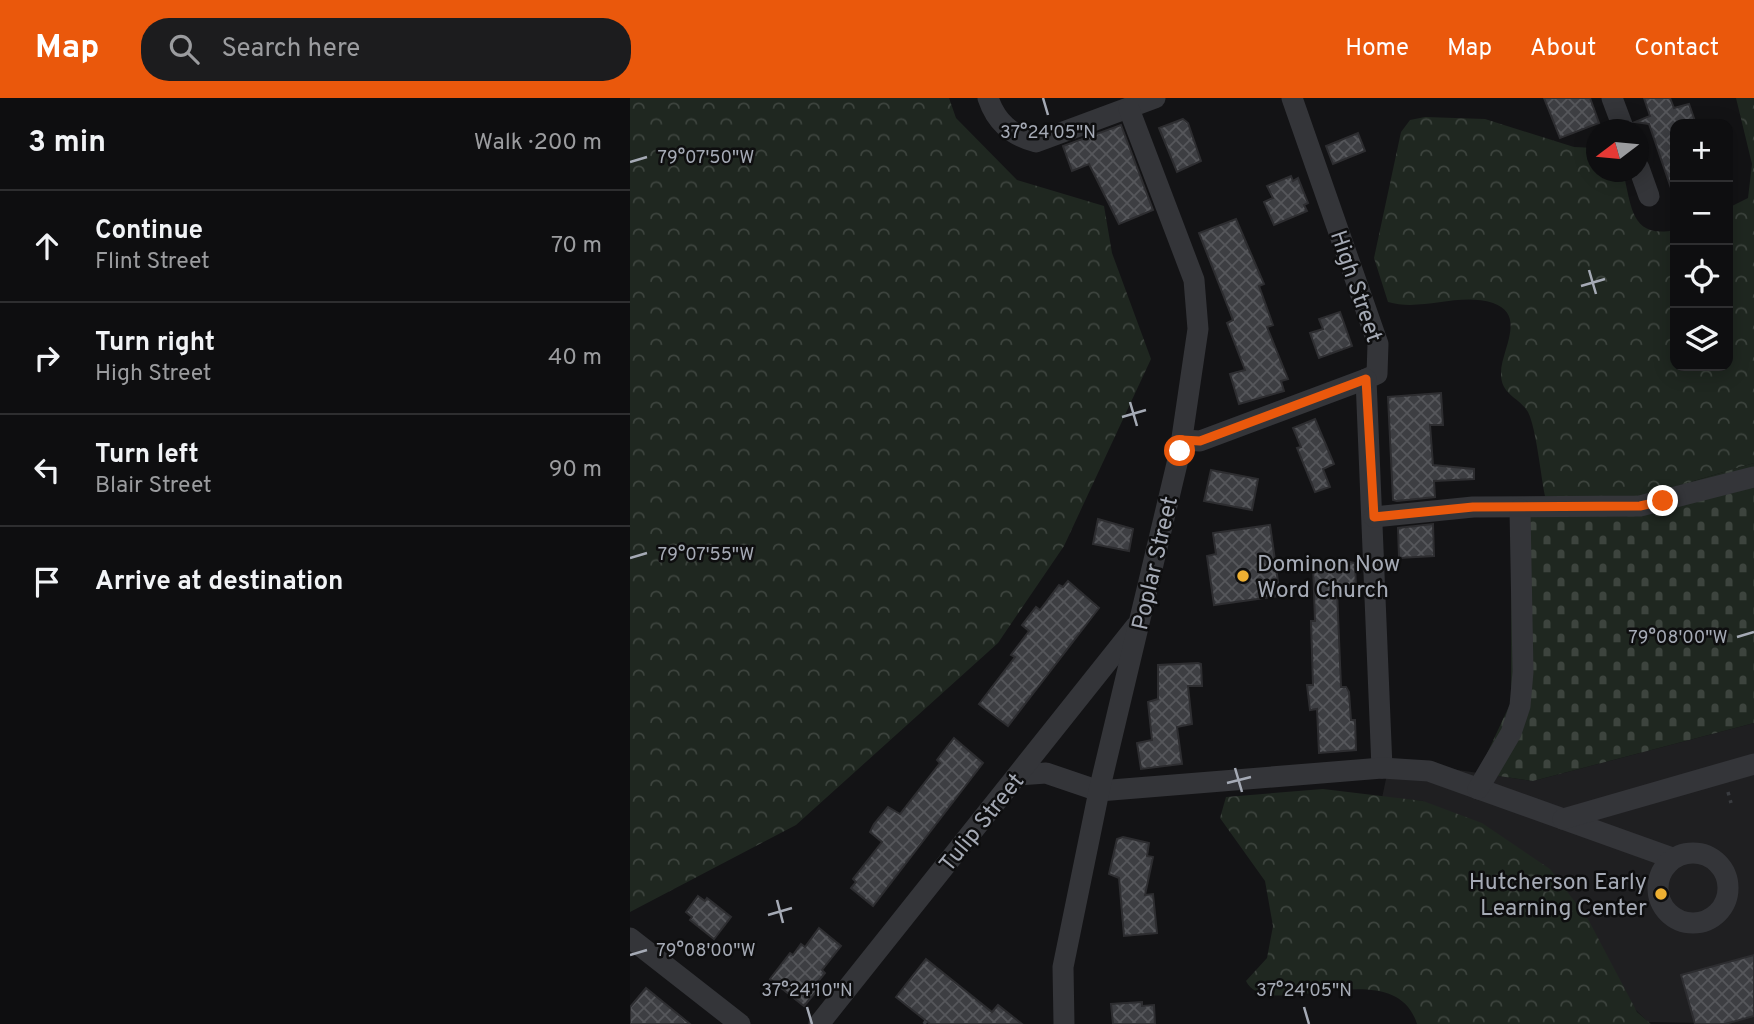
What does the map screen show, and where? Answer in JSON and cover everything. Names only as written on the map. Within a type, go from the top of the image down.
[{"type":"street","points":[[988,98],[1004,127],[1020,138],[1035,142],[1155,98]]},
{"type":"street","name":"High Street","points":[[1292,98],[1378,344],[1377,374],[1366,379],[1374,517],[1382,768]]},
{"type":"street","points":[[1612,98],[1620,119]]},
{"type":"street","name":"Poplar Street","points":[[1064,1024],[1063,967],[1099,791],[1182,440],[1198,329],[1195,280],[1129,108]]},
{"type":"street","points":[[1644,182],[1649,196]]},
{"type":"street","points":[[1182,440],[1200,441],[1366,379]]},
{"type":"street","points":[[1374,517],[1473,507],[1520,509],[1640,506],[1754,477]]},
{"type":"street","points":[[1478,789],[1511,733],[1521,706],[1523,672],[1520,509]]},
{"type":"street","name":"Tulip Street","points":[[819,1024],[1141,619]]},
{"type":"street","points":[[1563,819],[1754,764]]},
{"type":"street","points":[[1018,775],[1045,773],[1099,791],[1382,768],[1429,771],[1672,858]]},
{"type":"street","points":[[630,938],[740,1024]]},
{"type":"shaded area","name":"Hutcherson Early Learning Center","points":[[1754,723],[1754,1024],[1648,1022],[1423,801],[1382,798],[1390,760],[1533,781]]},
{"type":"green space","points":[[630,98],[949,98],[956,118],[1017,180],[1104,206],[1112,253],[1151,359],[1064,546],[998,643],[796,825],[630,912]]},
{"type":"green space","points":[[1736,98],[1754,98],[1754,463],[1633,499],[1545,496],[1531,419],[1502,381],[1502,365],[1510,335],[1509,316],[1493,303],[1480,300],[1414,305],[1388,302],[1374,258],[1401,132],[1410,120],[1425,117],[1485,119],[1574,147],[1586,148],[1586,182],[1626,182],[1632,208],[1641,225],[1649,230],[1670,230],[1670,371],[1733,371],[1733,206],[1748,198],[1752,164]]},
{"type":"green space","points":[[1754,463],[1754,723],[1533,781],[1478,773],[1511,702],[1511,497],[1633,499]]},
{"type":"green space","points":[[1323,789],[1423,801],[1482,823],[1550,869],[1588,919],[1637,1012],[1651,1024],[1417,1024],[1404,1003],[1384,992],[1358,989],[1278,995],[1258,992],[1246,981],[1267,958],[1273,926],[1265,881],[1220,818],[1226,797]]},
{"type":"building","points":[[1544,98],[1590,98],[1598,119],[1586,119],[1586,128],[1560,138]]},
{"type":"building","points":[[1644,98],[1670,98],[1674,108],[1689,104],[1694,119],[1670,119],[1670,185],[1649,119],[1642,119],[1650,116]]},
{"type":"building","points":[[1183,119],[1188,123],[1201,161],[1177,172],[1159,128]]},
{"type":"building","points":[[1121,125],[1153,210],[1119,224],[1089,164],[1072,171],[1063,146]]},
{"type":"building","points":[[1358,133],[1365,151],[1333,164],[1326,146]]},
{"type":"building","points":[[1291,176],[1293,181],[1298,178],[1308,203],[1304,205],[1307,211],[1274,225],[1264,202],[1273,198],[1267,186]]},
{"type":"building","points":[[1236,219],[1264,284],[1259,286],[1273,325],[1267,327],[1288,379],[1281,381],[1284,391],[1239,404],[1230,374],[1245,370],[1227,323],[1233,320],[1199,233]]},
{"type":"building","points":[[1340,312],[1352,346],[1319,358],[1310,333],[1323,329],[1319,319]]},
{"type":"building","points":[[1441,393],[1443,425],[1430,425],[1433,465],[1474,469],[1474,479],[1434,481],[1435,497],[1393,500],[1388,397]]},
{"type":"building","points":[[1315,419],[1334,464],[1323,469],[1330,487],[1315,492],[1297,448],[1301,447],[1293,428]]},
{"type":"building","points":[[1211,470],[1258,479],[1252,510],[1204,501]]},
{"type":"building","points":[[1098,519],[1133,529],[1129,551],[1093,544]]},
{"type":"building","points":[[1433,524],[1434,556],[1399,558],[1398,528]]},
{"type":"building","name":"Dominon Now Word Church","points":[[1270,525],[1280,596],[1214,605],[1207,556],[1216,554],[1213,533]]},
{"type":"building","points":[[1313,563],[1355,563],[1356,589],[1337,590],[1341,687],[1346,687],[1349,692],[1351,720],[1355,720],[1356,750],[1319,753],[1317,709],[1310,710],[1307,685],[1313,685]]},
{"type":"building","points":[[1068,581],[1099,608],[1008,726],[979,704],[1015,657],[1011,655],[1029,631],[1022,625],[1036,607],[1040,610],[1059,585],[1063,587]]},
{"type":"building","points":[[1201,664],[1202,686],[1188,686],[1192,724],[1177,727],[1182,764],[1141,769],[1137,743],[1152,740],[1148,702],[1158,699],[1158,665]]},
{"type":"building","points":[[954,738],[983,763],[873,906],[851,888],[856,882],[853,879],[882,842],[870,832],[888,807],[900,814],[940,763],[937,760]]},
{"type":"building","points":[[1123,837],[1149,843],[1147,856],[1153,857],[1145,895],[1153,894],[1157,933],[1124,936],[1119,878],[1109,874],[1117,839]]},
{"type":"building","points":[[698,896],[705,901],[707,898],[731,917],[714,939],[690,920],[692,917],[686,912]]},
{"type":"building","points":[[819,928],[841,946],[822,970],[825,973],[816,984],[820,987],[804,1006],[770,979],[790,953],[793,955],[801,944],[805,947]]},
{"type":"building","points":[[1754,955],[1754,1016],[1725,1024],[1695,1024],[1681,975]]},
{"type":"building","points":[[926,959],[992,1012],[998,1005],[1022,1024],[930,1024],[896,997]]},
{"type":"building","points":[[646,988],[690,1024],[630,1024],[630,1007]]},
{"type":"building","points":[[1142,1002],[1142,1006],[1154,1005],[1155,1024],[1113,1024],[1111,1004]]},
{"type":"place","name":"Dominon Now Word Church","points":[[1243,576]]},
{"type":"place","name":"Hutcherson Early Learning Center","points":[[1661,894]]},
{"type":"route","points":[[1180,451],[1182,440],[1200,441],[1366,379],[1374,517],[1473,507],[1520,509],[1640,506],[1663,501]]}]
